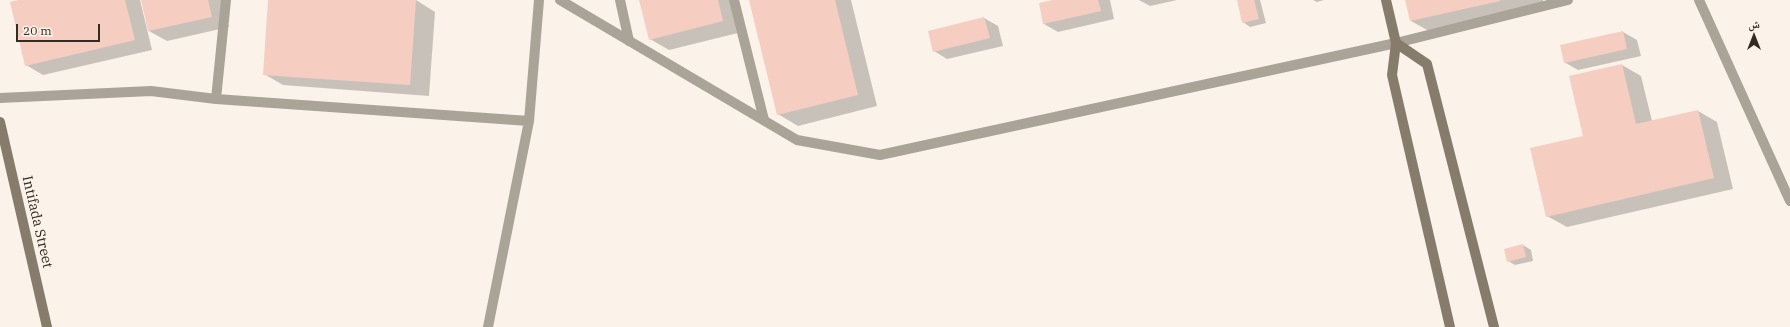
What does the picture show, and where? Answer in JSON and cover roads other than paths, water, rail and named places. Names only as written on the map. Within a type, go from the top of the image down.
[{"type":"street","points":[[216,99],[226,0]]},
{"type":"street","points":[[488,327],[529,121],[539,0]]},
{"type":"street","points":[[560,0],[797,140],[880,155],[1396,43],[1568,0]]},
{"type":"street","points":[[620,0],[629,41]]},
{"type":"street","points":[[734,0],[764,120]]},
{"type":"street","points":[[1386,0],[1396,43],[1392,75],[1450,327]]},
{"type":"street","points":[[1699,0],[1790,201]]},
{"type":"street","points":[[1396,43],[1427,64],[1494,327]]},
{"type":"street","points":[[0,98],[151,91],[216,99],[529,121]]},
{"type":"street","name":"Intifada Street","points":[[0,122],[47,327]]}]
